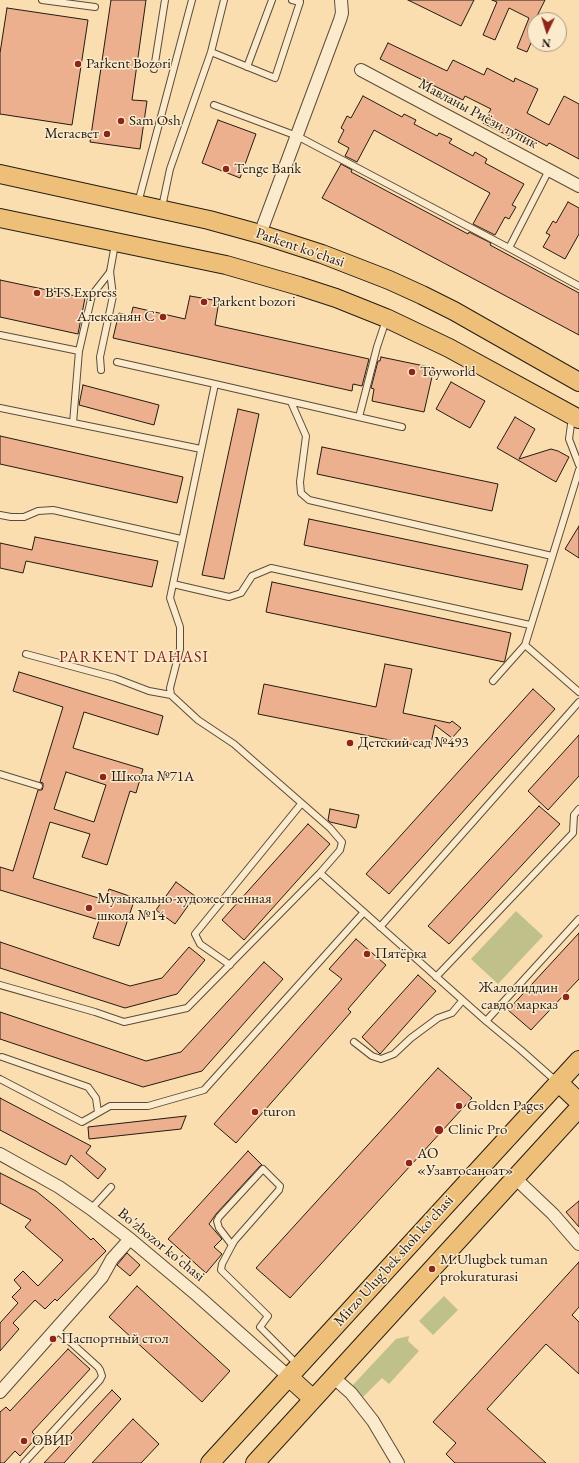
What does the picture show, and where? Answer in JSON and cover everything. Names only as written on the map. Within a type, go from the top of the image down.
[{"type":"main road","name":"Parkent ko'chasi","points":[[0,174],[138,203],[260,234],[322,254],[389,280],[422,295],[454,311],[579,382]]},
{"type":"main road","points":[[0,218],[226,265],[336,298],[386,318],[449,348],[576,417]]},
{"type":"main road","name":"Mirzo Ulug'bek shoh ko'chasi","points":[[210,1463],[579,1060]]},
{"type":"main road","points":[[558,1082],[579,1102]]},
{"type":"main road","points":[[255,1463],[579,1108]]},
{"type":"main road","points":[[294,1372],[313,1399]]},
{"type":"street","points":[[260,234],[340,20],[342,5],[341,0]]},
{"type":"street","name":"Мавланы Риёзи тупик","points":[[361,70],[579,186]]},
{"type":"street","name":"Bo'zbozor ko'chasi","points":[[0,1154],[59,1187],[91,1210],[130,1239],[198,1296],[294,1372]]},
{"type":"street","points":[[516,1178],[553,1214],[579,1244]]},
{"type":"street","points":[[0,1392],[102,1277],[112,1259],[130,1239]]},
{"type":"street","points":[[333,1377],[351,1393],[373,1420],[398,1463]]},
{"type":"lane","points":[[42,0],[95,8]]},
{"type":"lane","points":[[154,69],[166,0]]},
{"type":"lane","points":[[138,203],[192,0]]},
{"type":"lane","points":[[162,209],[170,168],[211,52],[224,0]]},
{"type":"lane","points":[[247,67],[272,0]]},
{"type":"lane","points":[[211,52],[275,78],[300,2],[292,0]]},
{"type":"lane","points":[[214,105],[297,136],[579,286]]},
{"type":"lane","points":[[509,248],[549,170]]},
{"type":"lane","points":[[101,370],[100,358],[113,296],[110,271],[116,242]]},
{"type":"lane","points":[[73,423],[80,351],[92,295],[110,271]]},
{"type":"lane","points":[[359,417],[386,318]]},
{"type":"lane","points":[[0,335],[80,351]]},
{"type":"lane","points":[[117,362],[402,427]]},
{"type":"lane","points":[[170,695],[170,688],[180,649],[180,627],[170,598],[181,539],[215,384]]},
{"type":"lane","points":[[291,402],[306,436],[300,482],[301,493],[309,500],[552,556]]},
{"type":"lane","points":[[0,408],[201,449]]},
{"type":"lane","points":[[576,417],[569,439],[579,465]]},
{"type":"lane","points":[[493,681],[525,645],[579,470]]},
{"type":"lane","points":[[0,515],[24,517],[38,511],[53,510],[181,539]]},
{"type":"lane","points":[[173,584],[229,597],[241,593],[252,576],[271,568],[530,625]]},
{"type":"lane","points":[[525,645],[579,692]]},
{"type":"lane","points":[[0,984],[124,1022],[188,1008],[320,873],[340,850],[342,842],[330,828],[234,744],[198,720],[170,695],[149,691],[115,678],[26,654]]},
{"type":"lane","points":[[380,927],[579,702]]},
{"type":"lane","points":[[0,774],[39,786]]},
{"type":"lane","points":[[230,965],[200,944],[195,934],[301,804]]},
{"type":"lane","points":[[436,977],[573,833],[574,815],[579,810]]},
{"type":"lane","points":[[320,873],[462,1001],[558,1082]]},
{"type":"lane","points":[[0,1078],[82,1122],[110,1106],[148,1106],[204,1090],[364,912]]},
{"type":"lane","points":[[486,1021],[579,919]]},
{"type":"lane","points":[[354,1042],[372,1056],[381,1059],[394,1054],[411,1038],[438,1018],[452,1012],[462,1001]]},
{"type":"lane","points":[[2,1057],[88,1087],[96,1098],[98,1112]]},
{"type":"lane","points":[[232,1244],[219,1228],[217,1220],[263,1169],[280,1186],[279,1190],[232,1244],[222,1264],[221,1270],[268,1316],[260,1327],[294,1372]]},
{"type":"lane","points":[[91,1210],[111,1186]]},
{"type":"lane","points":[[24,1463],[102,1376],[98,1367],[56,1329]]},
{"type":"green space","points":[[516,911],[543,936],[498,984],[471,959]]},
{"type":"green space","points":[[444,1296],[458,1310],[433,1335],[419,1321]]},
{"type":"green space","points":[[409,1336],[408,1341],[419,1351],[389,1384],[382,1378],[363,1397],[351,1387],[396,1339]]},
{"type":"building","points":[[111,0],[146,0],[132,100],[147,101],[140,149],[90,142]]},
{"type":"building","points":[[408,0],[474,0],[461,26]]},
{"type":"building","points":[[492,0],[545,0],[539,12],[527,12],[527,17],[509,8],[495,40],[483,35],[497,2]]},
{"type":"building","points":[[7,8],[88,20],[72,125],[0,114],[0,53]]},
{"type":"building","points":[[527,23],[527,52],[517,48]]},
{"type":"building","points":[[388,43],[447,71],[453,60],[484,75],[487,68],[514,82],[515,78],[538,89],[527,113],[549,125],[564,96],[579,104],[579,159],[549,143],[547,146],[515,129],[511,137],[483,123],[491,109],[465,96],[463,100],[380,59]]},
{"type":"building","points":[[363,96],[402,117],[404,114],[416,120],[414,124],[437,136],[439,133],[452,139],[449,143],[473,156],[475,152],[487,159],[485,163],[524,184],[512,205],[516,207],[509,219],[505,217],[495,235],[473,224],[490,193],[374,130],[357,162],[345,156],[349,148],[338,142],[344,130],[341,128],[347,116],[351,118]]},
{"type":"building","points":[[218,120],[256,134],[240,178],[202,163]]},
{"type":"building","points":[[341,164],[352,170],[351,172],[468,234],[469,232],[491,243],[490,245],[579,293],[579,335],[322,198]]},
{"type":"building","points":[[568,202],[579,208],[579,234],[565,259],[543,247],[550,235],[546,233],[553,221],[556,223]]},
{"type":"building","points":[[0,280],[85,298],[78,334],[0,317]]},
{"type":"building","points":[[190,296],[219,301],[215,325],[369,359],[362,386],[353,384],[352,391],[113,338],[119,313],[131,316],[133,307],[185,319]]},
{"type":"building","points":[[381,357],[434,368],[424,412],[372,401],[374,389],[371,388],[378,361],[380,361]]},
{"type":"building","points":[[451,382],[485,401],[470,428],[436,409]]},
{"type":"building","points":[[83,385],[159,405],[154,425],[79,405]]},
{"type":"building","points":[[238,409],[259,414],[224,579],[202,575]]},
{"type":"building","points":[[515,417],[535,429],[519,459],[551,449],[569,457],[556,482],[497,448]]},
{"type":"building","points":[[0,436],[183,477],[177,503],[0,464]]},
{"type":"building","points":[[322,447],[498,484],[492,511],[317,474]]},
{"type":"building","points":[[309,519],[528,565],[522,590],[304,545]]},
{"type":"building","points":[[579,526],[579,558],[565,549]]},
{"type":"building","points":[[35,537],[158,561],[152,587],[26,561],[23,573],[0,568],[0,543],[32,550]]},
{"type":"building","points":[[272,582],[511,633],[505,660],[504,662],[266,612]]},
{"type":"building","points":[[385,664],[412,669],[403,713],[450,723],[452,721],[461,728],[452,738],[435,725],[430,748],[258,714],[264,684],[376,707]]},
{"type":"building","points":[[19,672],[163,716],[158,735],[84,712],[73,748],[143,769],[136,793],[130,791],[107,865],[82,857],[90,834],[50,822],[33,878],[105,900],[109,889],[135,898],[119,946],[93,938],[99,920],[0,890],[0,867],[13,871],[38,790],[42,790],[43,787],[43,783],[40,782],[63,707],[13,691]],"holes":[[[66,772],[106,785],[94,822],[54,809]]]},
{"type":"building","points":[[533,689],[555,709],[389,894],[366,874]]},
{"type":"building","points":[[579,735],[579,776],[548,810],[528,791]]},
{"type":"building","points":[[539,806],[560,824],[449,944],[428,926]]},
{"type":"building","points":[[330,809],[359,815],[356,828],[330,822],[328,820]]},
{"type":"building","points":[[308,824],[330,844],[244,940],[222,920]]},
{"type":"building","points":[[176,882],[195,896],[175,924],[156,910]]},
{"type":"building","points":[[579,933],[579,979],[531,1030],[508,1010]]},
{"type":"building","points":[[356,939],[386,965],[348,1009],[351,1012],[236,1143],[214,1124],[342,979],[329,969]]},
{"type":"building","points":[[0,942],[130,986],[162,978],[189,947],[205,960],[177,994],[125,1008],[0,968]]},
{"type":"building","points":[[264,962],[283,979],[202,1071],[143,1087],[0,1039],[0,1012],[146,1061],[181,1052]]},
{"type":"building","points":[[418,975],[436,991],[380,1054],[362,1037]]},
{"type":"building","points":[[438,1068],[472,1098],[290,1298],[256,1268]]},
{"type":"building","points":[[0,1098],[91,1146],[86,1153],[106,1169],[98,1179],[71,1155],[66,1165],[0,1130]]},
{"type":"building","points":[[186,1116],[181,1129],[89,1139],[88,1127]]},
{"type":"building","points":[[248,1151],[262,1165],[216,1214],[209,1224],[222,1239],[214,1247],[222,1254],[206,1273],[168,1239]]},
{"type":"building","points":[[0,1173],[36,1191],[57,1208],[91,1240],[93,1238],[106,1251],[57,1301],[55,1299],[45,1309],[35,1300],[13,1323],[19,1329],[0,1351],[0,1323],[18,1303],[12,1297],[21,1288],[14,1280],[23,1271],[38,1286],[63,1260],[25,1227],[31,1220],[0,1203]]},
{"type":"building","points":[[579,1201],[579,1227],[566,1212]]},
{"type":"building","points":[[127,1253],[140,1265],[130,1276],[117,1265]]},
{"type":"building","points":[[579,1262],[579,1307],[572,1315],[579,1322],[579,1374],[546,1344],[487,1409],[546,1463],[455,1463],[446,1454],[456,1443],[433,1422]]},
{"type":"building","points":[[137,1286],[230,1371],[202,1402],[109,1317]]},
{"type":"building","points":[[68,1349],[90,1369],[32,1432],[37,1437],[20,1456],[15,1451],[4,1463],[0,1463],[0,1412],[6,1407],[10,1411]]},
{"type":"building","points":[[112,1390],[121,1399],[64,1463],[44,1463]]},
{"type":"building","points":[[133,1419],[159,1444],[141,1463],[92,1463]]},
{"type":"place","name":"Parkent Bozori","points":[[78,64]]},
{"type":"place","name":"Sam Osh","points":[[121,121]]},
{"type":"place","name":"Мегасвет","points":[[107,134]]},
{"type":"place","name":"Tenge Bank","points":[[226,169]]},
{"type":"place","name":"BTS Express","points":[[37,293]]},
{"type":"place","name":"Parkent bozori","points":[[204,302]]},
{"type":"place","name":"Алексанян С","points":[[163,317]]},
{"type":"place","name":"Toyworld","points":[[412,372]]},
{"type":"place","name":"Детский сад №493","points":[[350,743]]},
{"type":"place","name":"Школа №71А","points":[[103,777]]},
{"type":"place","name":"Музыкально-художественная школа №14","points":[[89,908]]},
{"type":"place","name":"Пятёрка","points":[[367,954]]},
{"type":"place","name":"Жалолиддин савдо марказ","points":[[566,997]]},
{"type":"place","name":"Golden Pages","points":[[459,1106]]},
{"type":"place","name":"turon","points":[[255,1112]]},
{"type":"place","name":"Clinic Pro","points":[[439,1130]]},
{"type":"place","name":"АО «Узавтосаноат»","points":[[409,1163]]},
{"type":"place","name":"M.Ulugbek tuman prokuraturasi","points":[[432,1269]]},
{"type":"place","name":"Паспортный стол","points":[[53,1339]]},
{"type":"place","name":"ОВИР","points":[[24,1441]]},
{"type":"district","name":"PARKENT DAHASI","points":[[134,658]]}]
